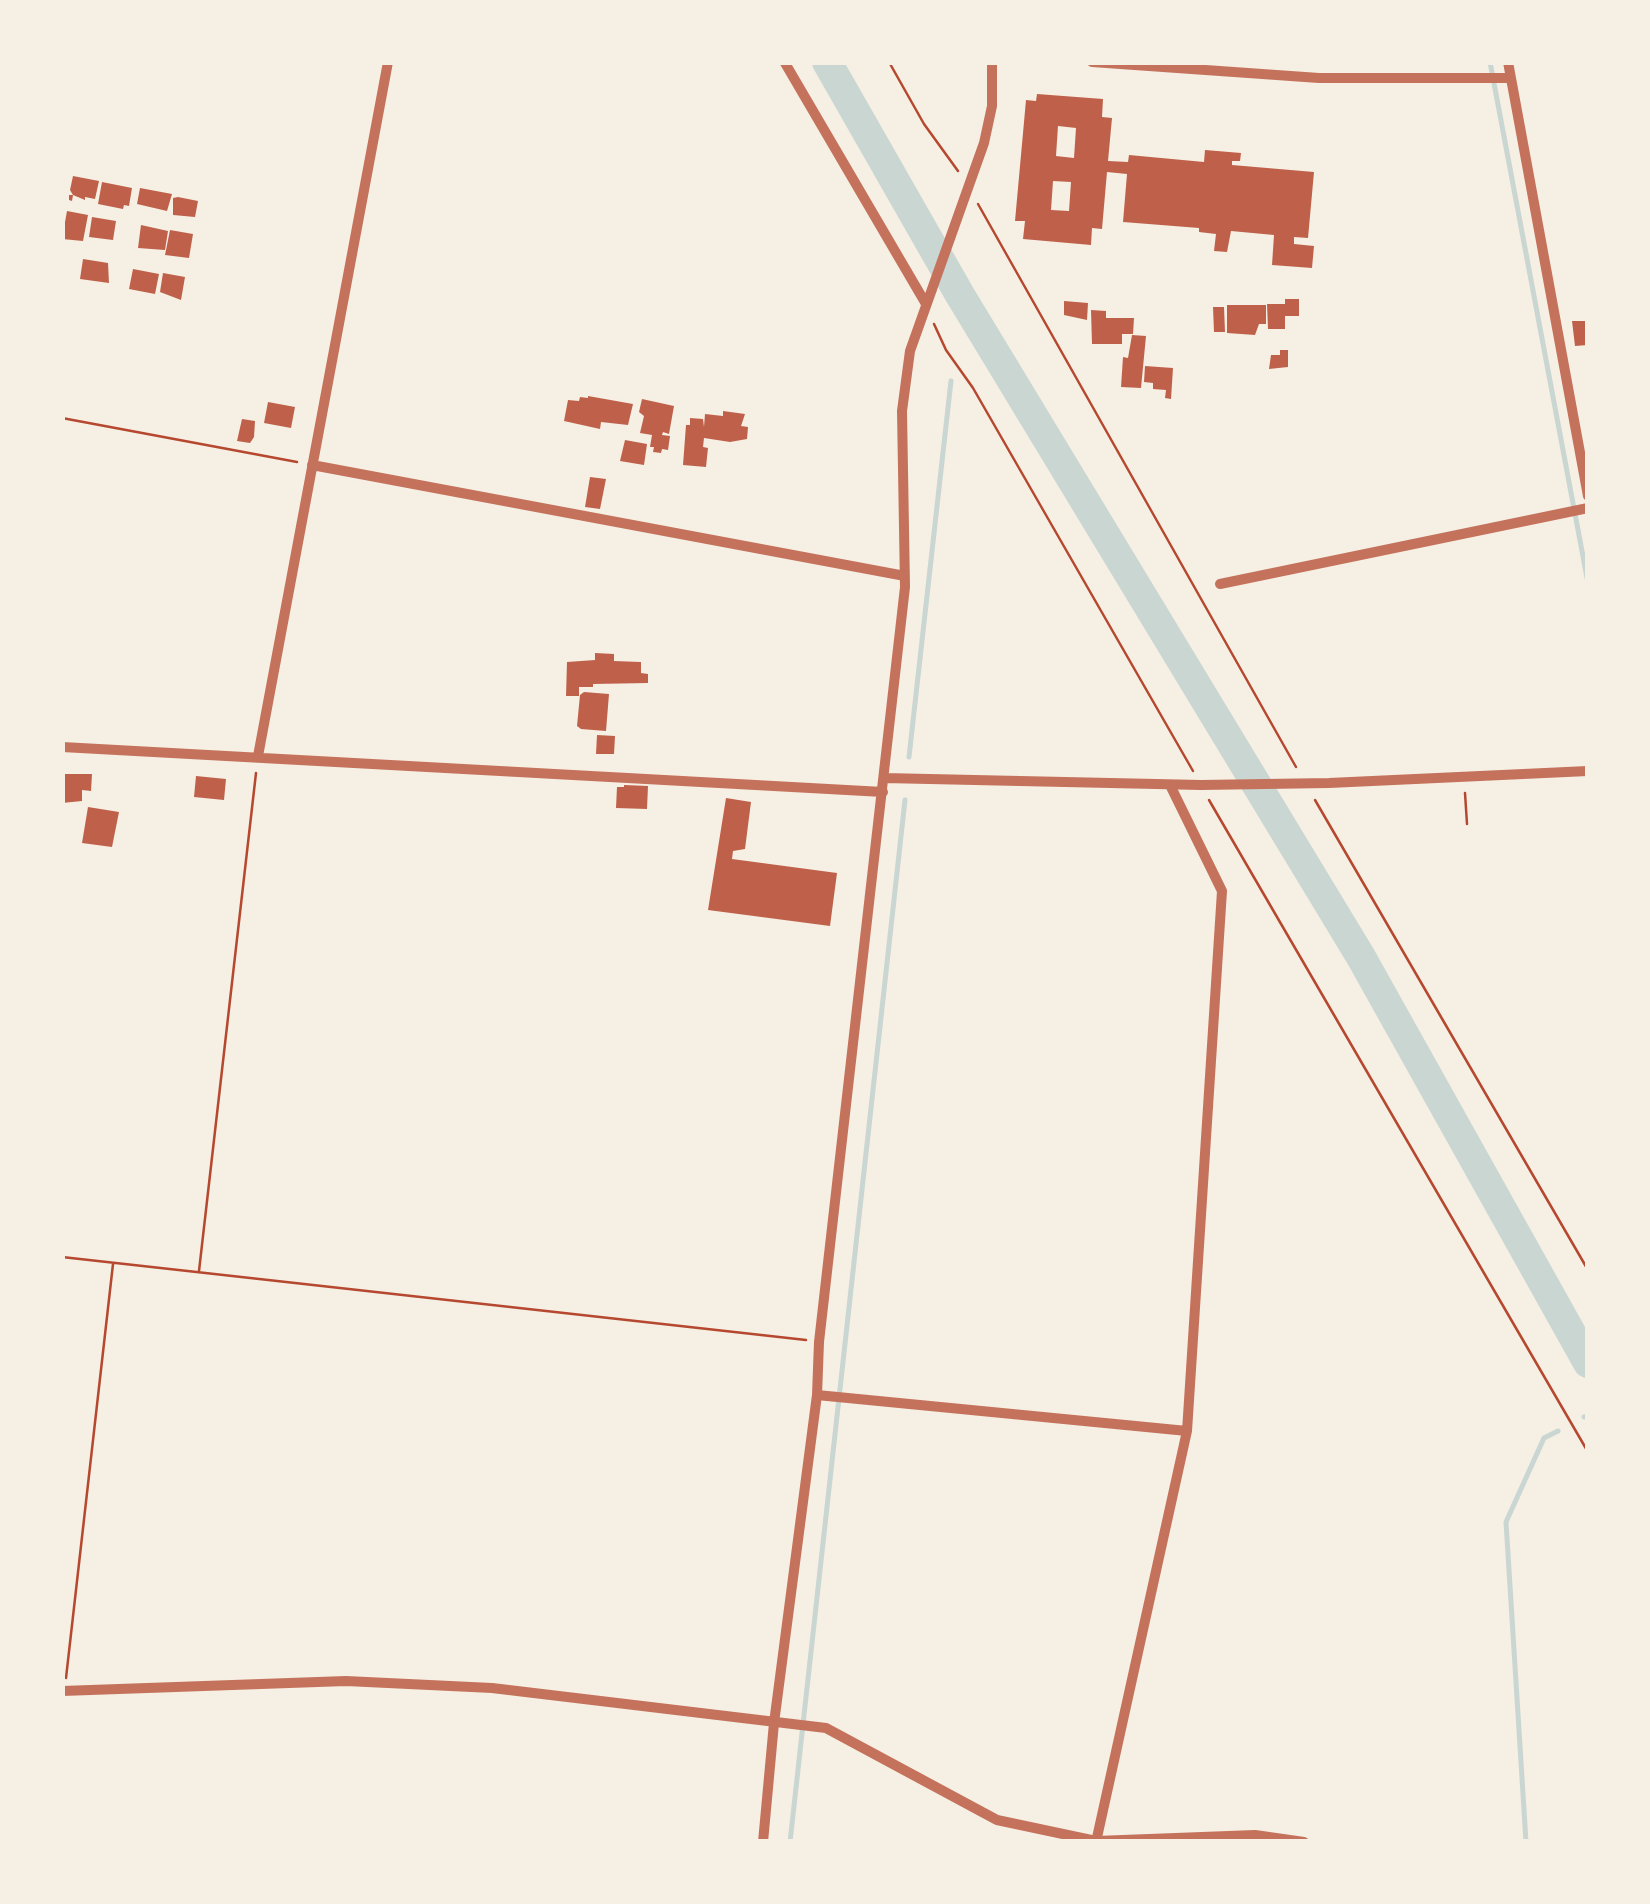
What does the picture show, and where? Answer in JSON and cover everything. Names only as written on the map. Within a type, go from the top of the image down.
[{"type":"street","points":[[258,756],[388,62]]},
{"type":"street","points":[[763,1842],[774,1723],[822,1396],[819,1342],[906,576],[902,411],[910,351],[992,106],[992,62]]},
{"type":"street","points":[[1092,62],[1320,78],[1511,78]]},
{"type":"street","points":[[1508,62],[1588,496]]},
{"type":"street","points":[[785,63],[926,304]]},
{"type":"street","points":[[312,465],[906,576]]},
{"type":"street","points":[[1220,584],[1588,508]]},
{"type":"street","points":[[62,747],[883,792]]},
{"type":"street","points":[[884,778],[1305,784],[1588,770]]},
{"type":"street","points":[[1096,1841],[1187,1431],[1222,891],[1170,785]]},
{"type":"street","points":[[822,1396],[1187,1431]]},
{"type":"street","points":[[64,1691],[346,1680],[492,1688],[826,1728],[997,1820],[1096,1841],[1255,1835],[1304,1842]]},
{"type":"path","points":[[889,62],[924,124],[969,184],[1305,784],[1588,1270]]},
{"type":"path","points":[[926,304],[946,350],[972,388],[1588,1452]]},
{"type":"path","points":[[62,418],[312,465]]},
{"type":"path","points":[[199,1272],[258,756]]},
{"type":"path","points":[[1466,800],[1467,824]]},
{"type":"path","points":[[62,1257],[819,1342]]},
{"type":"path","points":[[64,1691],[113,1262]]},
{"type":"building","points":[[1037,94],[1103,99],[1102,117],[1112,118],[1108,161],[1128,162],[1129,155],[1204,162],[1205,150],[1241,153],[1240,161],[1232,161],[1232,165],[1314,172],[1308,238],[1294,237],[1294,244],[1314,246],[1312,268],[1272,265],[1274,235],[1231,231],[1227,252],[1214,251],[1216,234],[1199,232],[1199,228],[1123,222],[1127,174],[1107,172],[1102,229],[1092,228],[1091,245],[1023,239],[1025,221],[1015,221],[1026,100],[1036,101]],"holes":[[[1058,126],[1076,128],[1074,158],[1056,156]],[[1053,181],[1071,182],[1069,211],[1051,210]]]},
{"type":"building","points":[[73,176],[99,181],[95,199],[73,195]]},
{"type":"building","points":[[102,182],[132,188],[129,206],[124,205],[123,209],[98,204]]},
{"type":"building","points":[[140,188],[172,194],[167,211],[137,204]]},
{"type":"building","points":[[173,198],[198,201],[195,217],[173,215]]},
{"type":"building","points":[[67,211],[88,215],[83,241],[62,239]]},
{"type":"building","points":[[92,217],[116,221],[113,240],[89,237]]},
{"type":"building","points":[[141,225],[168,231],[165,250],[138,248]]},
{"type":"building","points":[[170,230],[193,234],[189,258],[165,255]]},
{"type":"building","points":[[83,259],[108,263],[109,283],[80,279]]},
{"type":"building","points":[[133,269],[159,274],[155,294],[129,289]]},
{"type":"building","points":[[163,273],[185,277],[181,300],[160,292]]},
{"type":"building","points":[[1285,299],[1299,299],[1299,316],[1285,316],[1285,329],[1268,329],[1267,304],[1285,304]]},
{"type":"building","points":[[1064,301],[1088,303],[1087,320],[1064,315]]},
{"type":"building","points":[[1227,305],[1266,305],[1266,324],[1259,324],[1255,335],[1227,333]]},
{"type":"building","points":[[1213,307],[1224,307],[1225,332],[1214,332]]},
{"type":"building","points":[[1091,310],[1106,311],[1106,318],[1134,318],[1133,334],[1122,334],[1122,344],[1092,344]]},
{"type":"building","points":[[1572,321],[1588,321],[1588,345],[1575,346]]},
{"type":"building","points":[[1132,335],[1146,336],[1141,388],[1121,387],[1123,357],[1128,358]]},
{"type":"building","points":[[1280,350],[1288,350],[1288,367],[1269,369],[1271,355],[1280,355]]},
{"type":"building","points":[[1145,366],[1173,368],[1171,399],[1165,398],[1166,390],[1153,389],[1153,383],[1144,382]]},
{"type":"building","points":[[580,397],[633,404],[628,425],[601,422],[600,429],[564,421],[568,400],[579,401]]},
{"type":"building","points":[[642,399],[674,406],[669,434],[662,435],[670,436],[668,450],[662,449],[661,453],[650,447],[652,435],[640,433]]},
{"type":"building","points":[[268,402],[295,407],[291,428],[264,423]]},
{"type":"building","points":[[723,411],[745,414],[741,426],[748,427],[747,439],[730,442],[704,438],[703,447],[708,448],[706,467],[683,465],[690,418],[703,419],[704,427],[705,414],[723,416]]},
{"type":"building","points":[[242,419],[255,421],[250,443],[237,441]]},
{"type":"building","points":[[625,440],[647,444],[644,465],[620,461]]},
{"type":"building","points":[[590,477],[606,479],[600,509],[585,507]]},
{"type":"building","points":[[595,653],[614,654],[614,661],[641,662],[641,673],[648,674],[648,683],[593,684],[579,687],[579,696],[566,696],[567,662],[595,660]]},
{"type":"building","points":[[609,694],[606,731],[577,726],[580,695]]},
{"type":"building","points":[[597,735],[615,736],[614,754],[596,754]]},
{"type":"building","points":[[62,774],[92,774],[91,791],[82,790],[82,801],[62,803]]},
{"type":"building","points":[[196,776],[226,779],[224,800],[194,797]]},
{"type":"building","points":[[648,786],[647,809],[616,808],[617,787]]},
{"type":"building","points":[[726,798],[751,802],[745,849],[733,851],[732,859],[837,873],[830,926],[708,910]]},
{"type":"building","points":[[88,807],[119,812],[112,847],[82,843]]},
{"type":"waterway","points":[[827,62],[960,295],[1361,957],[1588,1363]]},
{"type":"waterway","points":[[1490,62],[1588,583]]},
{"type":"waterway","points":[[909,757],[951,381]]},
{"type":"waterway","points":[[790,1842],[905,800]]},
{"type":"waterway","points":[[1584,1417],[1588,1416]]},
{"type":"waterway","points":[[1526,1842],[1506,1522],[1544,1438],[1558,1431]]}]
